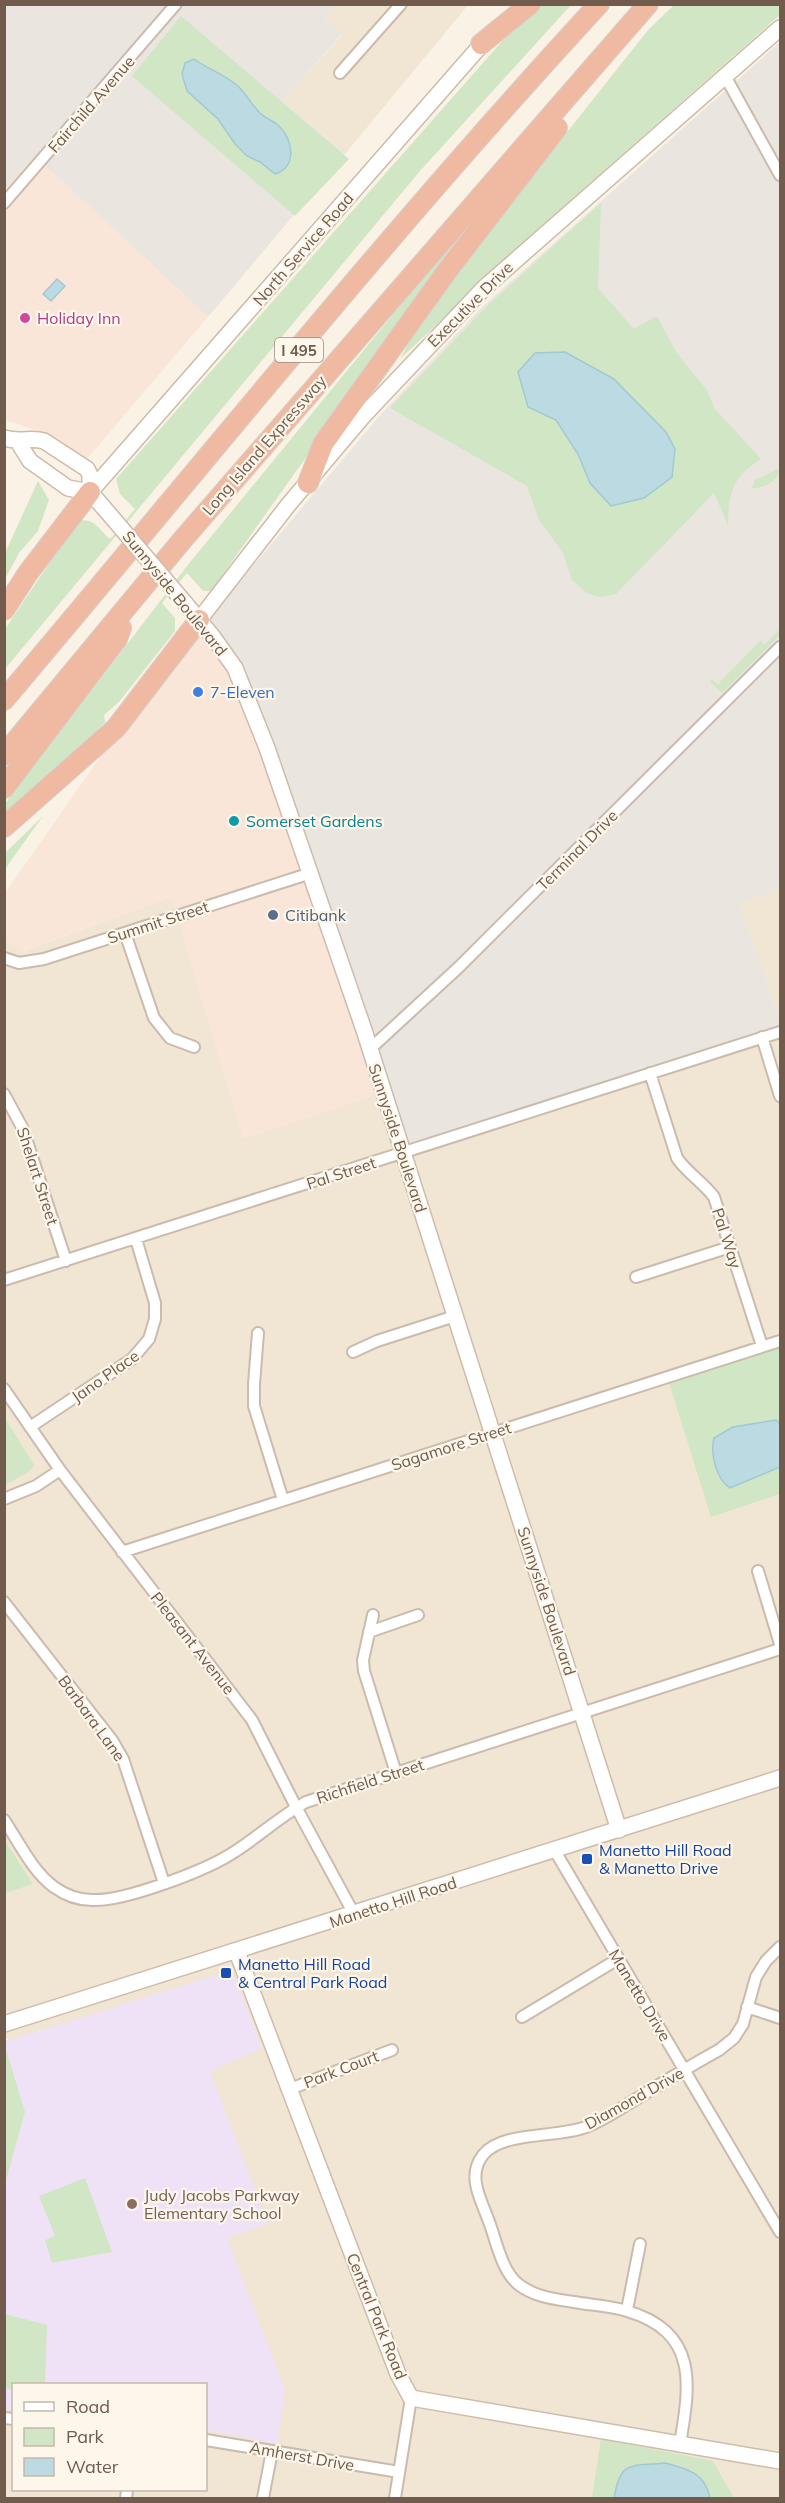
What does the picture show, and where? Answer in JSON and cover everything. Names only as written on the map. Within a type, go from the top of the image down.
[{"type":"highway","points":[[481,44],[530,4]]},
{"type":"highway","name":"Long Island Expressway","points":[[4,700],[400,230],[490,125],[599,4]]},
{"type":"highway","points":[[308,483],[323,444],[516,178],[628,42],[647,5]]},
{"type":"highway","name":"Long Island Expressway","points":[[4,755],[184,538],[647,5]]},
{"type":"highway","points":[[4,610],[28,573],[90,492]]},
{"type":"highway","points":[[4,788],[117,639],[132,600]]},
{"type":"highway","points":[[4,827],[116,728],[200,620]]},
{"type":"main road","name":"North Service Road","points":[[90,492],[515,4]]},
{"type":"main road","name":"Executive Drive","points":[[200,620],[308,483],[398,376],[484,288],[780,28]]},
{"type":"main road","name":"Sunnyside Boulevard","points":[[11,440],[41,440],[87,469],[90,475],[90,492]]},
{"type":"main road","name":"Sunnyside Boulevard","points":[[11,440],[30,461],[68,488],[90,492],[200,620],[234,668],[249,701],[311,873],[370,1049],[619,1830]]},
{"type":"main road","name":"Manetto Hill Road","points":[[4,2024],[780,1778]]},
{"type":"main road","name":"Central Park Road","points":[[237,1952],[398,2374],[411,2398],[780,2461]]},
{"type":"street","name":"Fairchild Avenue","points":[[4,203],[176,4]]},
{"type":"street","points":[[339,74],[401,4]]},
{"type":"street","points":[[725,76],[780,175]]},
{"type":"street","name":"Terminal Drive","points":[[370,1049],[459,967],[780,647]]},
{"type":"street","name":"Summit Street","points":[[4,958],[19,963],[30,963],[311,873]]},
{"type":"street","points":[[125,933],[154,1018],[170,1038],[194,1047]]},
{"type":"street","name":"Pal Street","points":[[4,1280],[780,1032]]},
{"type":"street","points":[[762,1038],[780,1096]]},
{"type":"street","name":"Pal Way","points":[[650,1073],[677,1158],[684,1169],[714,1197],[762,1346]]},
{"type":"street","name":"Shelart Street","points":[[4,1094],[23,1129],[66,1261]]},
{"type":"street","name":"Jano Place","points":[[30,1427],[132,1359],[150,1339],[155,1319],[155,1303],[136,1239]]},
{"type":"street","points":[[636,1277],[730,1247]]},
{"type":"street","points":[[353,1352],[377,1341],[455,1316]]},
{"type":"street","points":[[258,1333],[254,1406],[283,1500]]},
{"type":"street","name":"Sagamore Street","points":[[122,1552],[780,1341]]},
{"type":"street","name":"Pleasant Avenue","points":[[4,1389],[60,1470],[252,1720],[354,1914]]},
{"type":"street","points":[[4,1499],[36,1486],[60,1470]]},
{"type":"street","points":[[758,1571],[780,1644]]},
{"type":"street","name":"Barbara Lane","points":[[4,1602],[112,1740],[123,1759],[164,1882]]},
{"type":"street","points":[[369,1632],[418,1615]]},
{"type":"street","points":[[373,1616],[364,1671],[396,1773]]},
{"type":"street","name":"Richfield Street","points":[[4,1821],[38,1871],[52,1886],[70,1895],[91,1900],[105,1900],[195,1873],[231,1854],[306,1802],[780,1649]]},
{"type":"street","name":"Manetto Drive","points":[[555,1851],[780,2232]]},
{"type":"street","name":"Diamond Drive","points":[[680,2444],[688,2397],[688,2376],[678,2347],[657,2324],[627,2310],[534,2294],[518,2283],[505,2264],[478,2194],[476,2171],[483,2154],[496,2144],[556,2135],[586,2127],[719,2050],[734,2038],[743,2024],[760,1968],[780,1947]]},
{"type":"street","points":[[522,2017],[618,1959]]},
{"type":"street","points":[[747,2007],[780,2018]]},
{"type":"street","name":"Park Court","points":[[290,2089],[392,2050]]},
{"type":"street","points":[[627,2310],[640,2244]]},
{"type":"street","points":[[395,2499],[411,2398]]},
{"type":"street","name":"Amherst Drive","points":[[207,2440],[399,2472]]},
{"type":"street","points":[[263,2499],[272,2451]]},
{"type":"shaded area","points":[[5,5],[336,5],[325,20],[343,33],[283,101],[345,154],[208,317],[35,156],[5,189]]},
{"type":"shaded area","points":[[336,5],[468,5],[345,154],[283,101],[343,34],[325,20]]},
{"type":"shaded area","points":[[780,42],[780,888],[739,904],[780,1019],[780,1032],[402,1155],[269,748],[204,620],[230,593],[381,414],[482,307]]},
{"type":"shaded area","points":[[34,155],[208,317],[86,460],[47,434],[5,420],[5,189]]},
{"type":"shaded area","points":[[204,620],[237,670],[383,1093],[243,1139],[171,897],[23,951],[5,939],[5,893],[117,733]]},
{"type":"shaded area","points":[[780,888],[780,1019],[738,903]]},
{"type":"shaded area","points":[[171,897],[383,1093],[780,1032],[780,2498],[5,2498],[5,2184],[25,2112],[4,2046],[9,2039],[4,2037],[4,939],[24,951]]},
{"type":"shaded area","name":"Judy Jacobs Parkway Elementary School","points":[[232,1970],[262,2048],[210,2071],[268,2224],[227,2238],[285,2390],[277,2444],[207,2430],[207,2383],[12,2383],[12,2411],[5,2410],[5,2184],[25,2112],[4,2042]]},
{"type":"green space","points":[[538,5],[571,5],[420,171],[5,669],[5,629],[77,522],[87,520],[92,522],[110,539],[135,509],[120,494],[116,479],[511,31]]},
{"type":"green space","points":[[674,5],[780,5],[780,15],[547,221],[400,359],[420,322],[510,204],[648,30]]},
{"type":"green space","points":[[181,16],[349,159],[295,216],[132,76]],"holes":[[[194,59],[238,87],[260,114],[277,124],[275,174],[260,162],[247,156],[235,144],[218,119],[187,91]]]},
{"type":"green space","points":[[601,203],[598,288],[634,329],[657,316],[676,352],[707,390],[715,409],[761,459],[744,472],[734,486],[729,503],[728,525],[714,493],[616,594],[600,597],[587,593],[572,580],[563,553],[539,520],[527,486],[390,408],[487,306]]},
{"type":"green space","points":[[467,224],[386,345],[211,591],[203,591],[187,573],[162,603],[175,618],[175,631],[119,702],[104,715],[105,722],[75,753],[5,816],[4,805],[187,566]]},
{"type":"green space","points":[[780,468],[777,476],[770,483],[752,488],[755,480]]},
{"type":"green space","points":[[38,481],[49,500],[38,531],[19,553],[5,579],[5,553]]},
{"type":"green space","points":[[780,629],[780,635],[722,693],[710,682],[711,679],[718,684],[761,640],[764,645]]},
{"type":"green space","points":[[43,816],[10,862],[5,870],[5,853]]},
{"type":"green space","points":[[780,1345],[780,1494],[711,1517],[669,1383]]},
{"type":"green space","points":[[5,1418],[34,1465],[30,1471],[5,1485]]},
{"type":"green space","points":[[5,1841],[33,1884],[5,1893]]},
{"type":"green space","points":[[4,2047],[25,2112],[5,2184]]},
{"type":"green space","points":[[85,2178],[112,2252],[52,2263],[45,2240],[55,2236],[39,2196]]},
{"type":"green space","points":[[5,2314],[47,2325],[45,2383],[12,2383],[12,2390],[5,2388]]},
{"type":"green space","points":[[601,2439],[713,2461],[734,2498],[592,2498]]},
{"type":"water","points":[[194,59],[238,86],[261,114],[276,123],[283,131],[290,144],[291,152],[287,165],[282,170],[275,174],[260,162],[247,156],[235,144],[218,119],[187,91],[182,74],[185,63]]},
{"type":"water","points":[[57,279],[65,286],[51,301],[43,294]]},
{"type":"water","points":[[565,352],[614,379],[666,432],[675,449],[672,477],[644,498],[611,506],[590,483],[578,454],[556,420],[528,407],[518,372],[535,353]]},
{"type":"water","points":[[776,1420],[780,1424],[780,1467],[730,1488],[721,1479],[715,1466],[714,1438],[733,1427]]},
{"type":"water","points":[[665,2463],[694,2473],[704,2483],[710,2498],[614,2498],[620,2477],[629,2467]]},
{"type":"place","name":"Holiday Inn","points":[[25,318]]},
{"type":"place","name":"7-Eleven","points":[[198,692]]},
{"type":"place","name":"Somerset Gardens","points":[[234,821]]},
{"type":"place","name":"Citibank","points":[[273,915]]},
{"type":"place","name":"Manetto Hill Road & Manetto Drive","points":[[587,1859]]},
{"type":"place","name":"Manetto Hill Road & Central Park Road","points":[[226,1973]]},
{"type":"place","name":"Judy Jacobs Parkway Elementary School","points":[[132,2204]]}]
